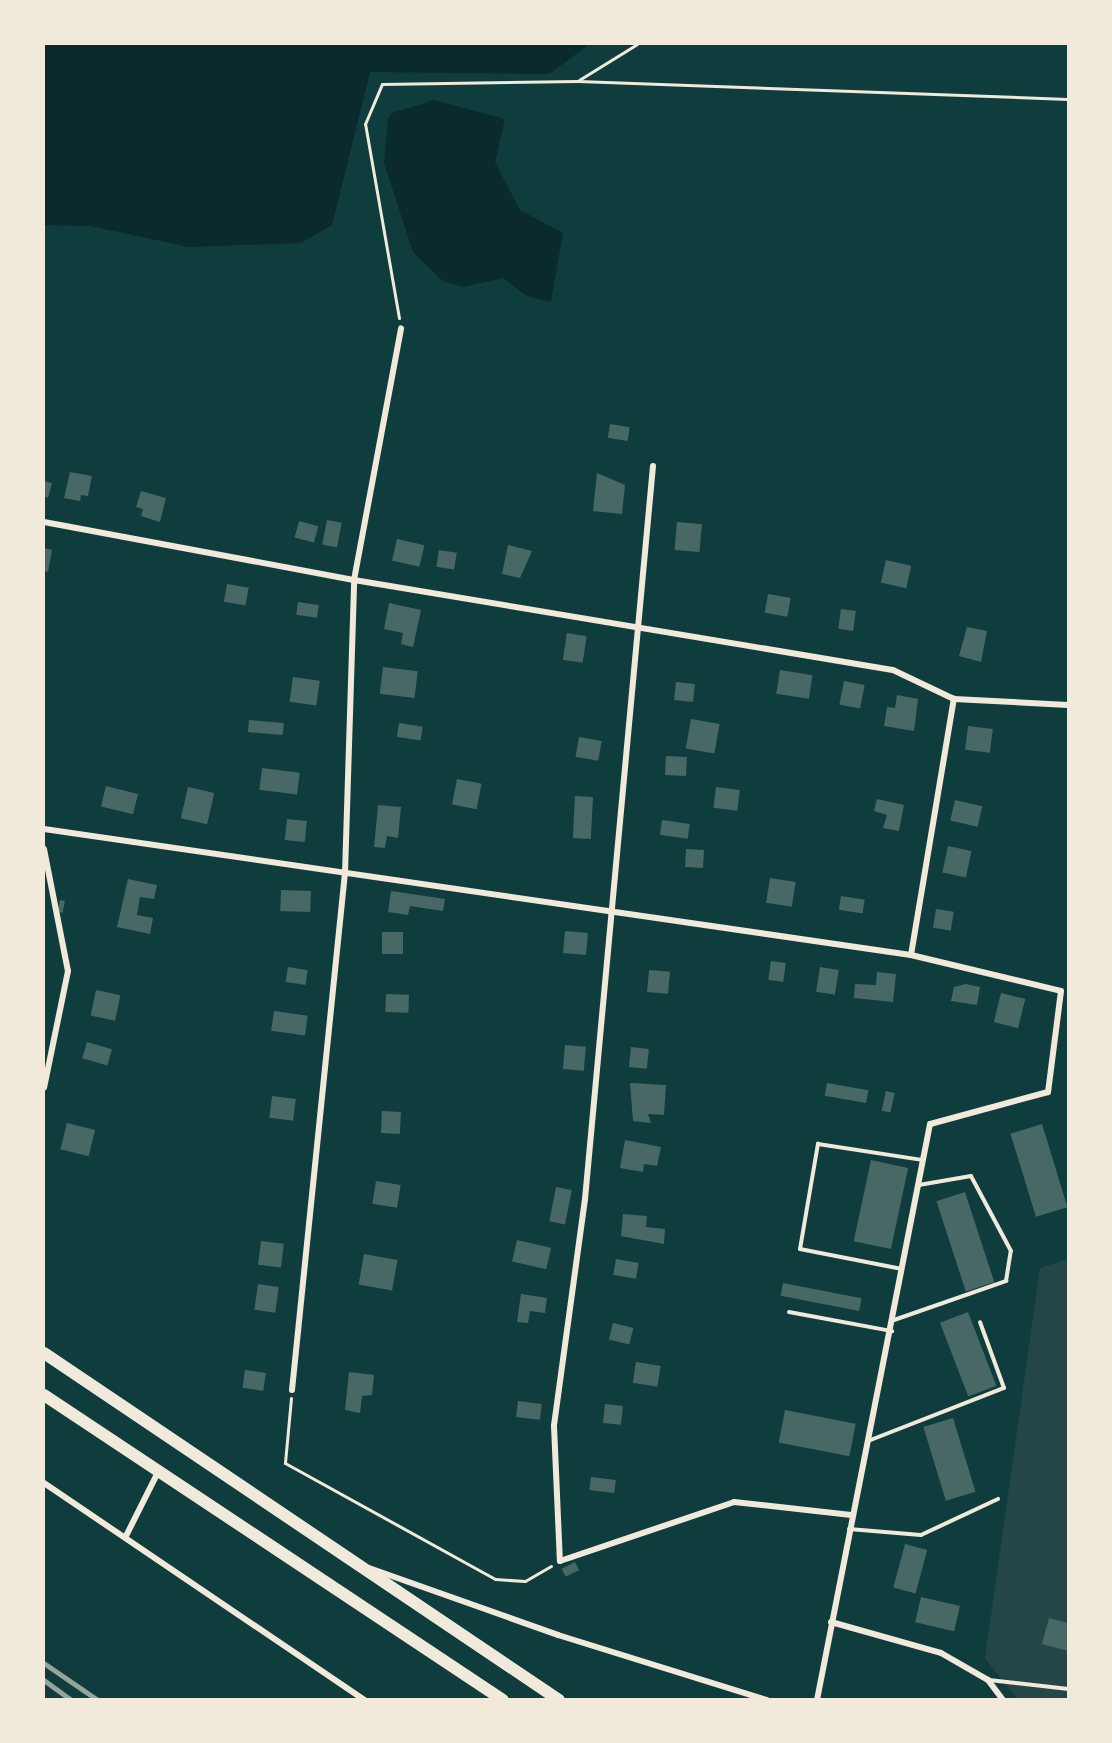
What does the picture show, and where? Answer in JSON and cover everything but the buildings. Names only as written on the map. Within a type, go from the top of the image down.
[{"type":"main road","points":[[44,1353],[559,1700]]},
{"type":"main road","points":[[44,1395],[503,1700]]},
{"type":"street","points":[[292,1390],[345,873],[354,580],[401,328]]},
{"type":"street","points":[[653,466],[585,1198],[554,1426],[560,1561],[734,1502],[851,1515]]},
{"type":"street","points":[[44,522],[354,580],[637,623],[893,670],[954,699],[1068,705]]},
{"type":"street","points":[[911,955],[954,699]]},
{"type":"street","points":[[44,829],[911,955],[1061,991],[1048,1092],[930,1124],[892,1331],[851,1515],[817,1700]]},
{"type":"street","points":[[44,849],[68,971],[44,1088]]},
{"type":"street","points":[[126,1536],[159,1470]]},
{"type":"street","points":[[44,1483],[126,1536],[365,1700]]},
{"type":"street","points":[[359,1564],[558,1635],[767,1700]]},
{"type":"street","points":[[831,1622],[941,1653],[988,1680],[1003,1700]]},
{"type":"lane","points":[[903,1269],[800,1249],[818,1143],[923,1160]]},
{"type":"lane","points":[[894,1320],[1006,1281],[1011,1251],[970,1176],[919,1185]]},
{"type":"lane","points":[[789,1312],[892,1331]]},
{"type":"lane","points":[[868,1441],[1004,1388],[980,1322]]},
{"type":"lane","points":[[849,1529],[921,1535],[998,1499]]},
{"type":"lane","points":[[988,1680],[1068,1689]]},
{"type":"path","points":[[578,81],[637,44]]},
{"type":"path","points":[[401,328],[365,124],[382,84],[578,81],[1068,99]]},
{"type":"path","points":[[292,1390],[285,1463],[495,1580],[525,1581],[560,1561]]},
{"type":"shaded area","points":[[44,44],[590,44],[549,74],[370,72],[332,225],[301,243],[189,247],[90,226],[44,225]]},
{"type":"shaded area","points":[[434,100],[505,119],[495,162],[520,210],[563,233],[551,302],[527,296],[503,278],[463,287],[444,282],[413,252],[384,163],[388,119],[392,113]]},
{"type":"shaded area","points":[[1068,1259],[1068,1699],[1017,1699],[985,1658],[1040,1268]]},
{"type":"railway","points":[[44,1663],[98,1700]]},
{"type":"railway","points":[[44,1680],[72,1700]]}]
